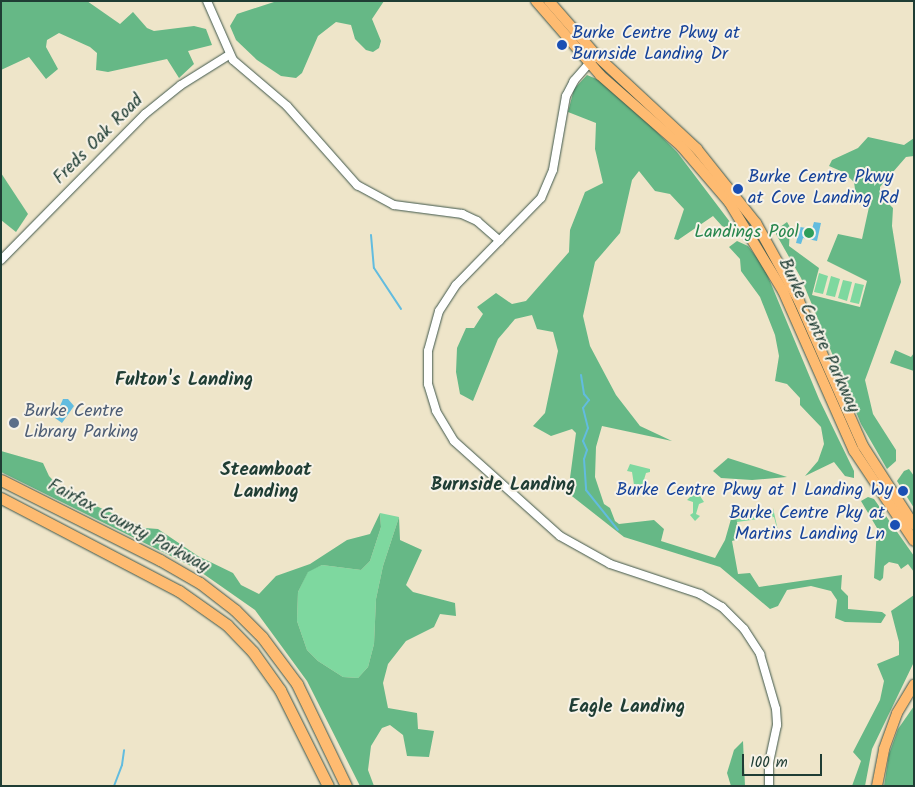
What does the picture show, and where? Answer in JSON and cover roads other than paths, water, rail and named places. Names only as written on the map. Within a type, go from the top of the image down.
[{"type":"highway","name":"Fairfax County Parkway","points":[[1,480],[160,560],[200,583],[235,610],[262,637],[297,684],[346,786]]},
{"type":"highway","name":"Fairfax County Parkway","points":[[1,498],[179,591],[227,625],[253,652],[280,690],[328,786]]},
{"type":"main road","name":"Burke Centre Parkway","points":[[536,1],[681,146],[746,228],[783,291],[842,428],[879,483],[914,542]]},
{"type":"main road","name":"Burke Centre Parkway","points":[[549,1],[594,59]]},
{"type":"main road","name":"Burke Centre Parkway","points":[[879,483],[914,525]]},
{"type":"main road","points":[[877,786],[887,740],[897,713],[914,685]]},
{"type":"street","points":[[207,1],[229,55],[246,74],[287,106],[348,177],[368,193],[410,209],[462,214],[477,221],[500,241]]},
{"type":"street","name":"Freds Oak Road","points":[[1,260],[144,114],[181,85],[229,55]]},
{"type":"street","points":[[594,59],[566,96],[553,170],[546,189],[535,206],[450,292],[432,329],[426,374],[432,400],[442,424],[475,462],[574,546],[610,564],[698,593],[736,620],[760,654],[776,708],[778,726],[769,764],[770,786]]},
{"type":"water","name":"Landings Pool","points":[[814,222],[821,223],[817,241],[803,238],[801,244],[796,243],[800,227],[812,229]]},
{"type":"water","points":[[63,399],[68,399],[74,406],[62,423],[55,418]]},
{"type":"waterway","points":[[371,235],[374,268],[401,309]]},
{"type":"waterway","points":[[581,375],[584,394],[589,400],[583,408],[588,428],[583,441],[587,450],[584,459],[586,490],[618,530]]},
{"type":"waterway","points":[[114,786],[122,765],[124,750]]},
{"type":"place","name":"Burke Centre Pkwy at Burnside Landing Dr","points":[[562,45]]},
{"type":"place","name":"Burke Centre Pkwy at Cove Landing Rd","points":[[738,189]]},
{"type":"place","name":"Landings Pool","points":[[809,233]]},
{"type":"place","name":"Burke Centre Library Parking","points":[[14,423]]},
{"type":"place","name":"Burke Centre Pkwy at 1 Landing Wy","points":[[903,491]]},
{"type":"place","name":"Burke Centre Pky at Martins Landing Ln","points":[[895,525]]},
{"type":"district","name":"Fulton's Landing","points":[[184,381]]},
{"type":"district","name":"Steamboat Landing","points":[[266,482]]},
{"type":"district","name":"Burnside Landing","points":[[503,486]]},
{"type":"district","name":"Eagle Landing","points":[[627,708]]}]
